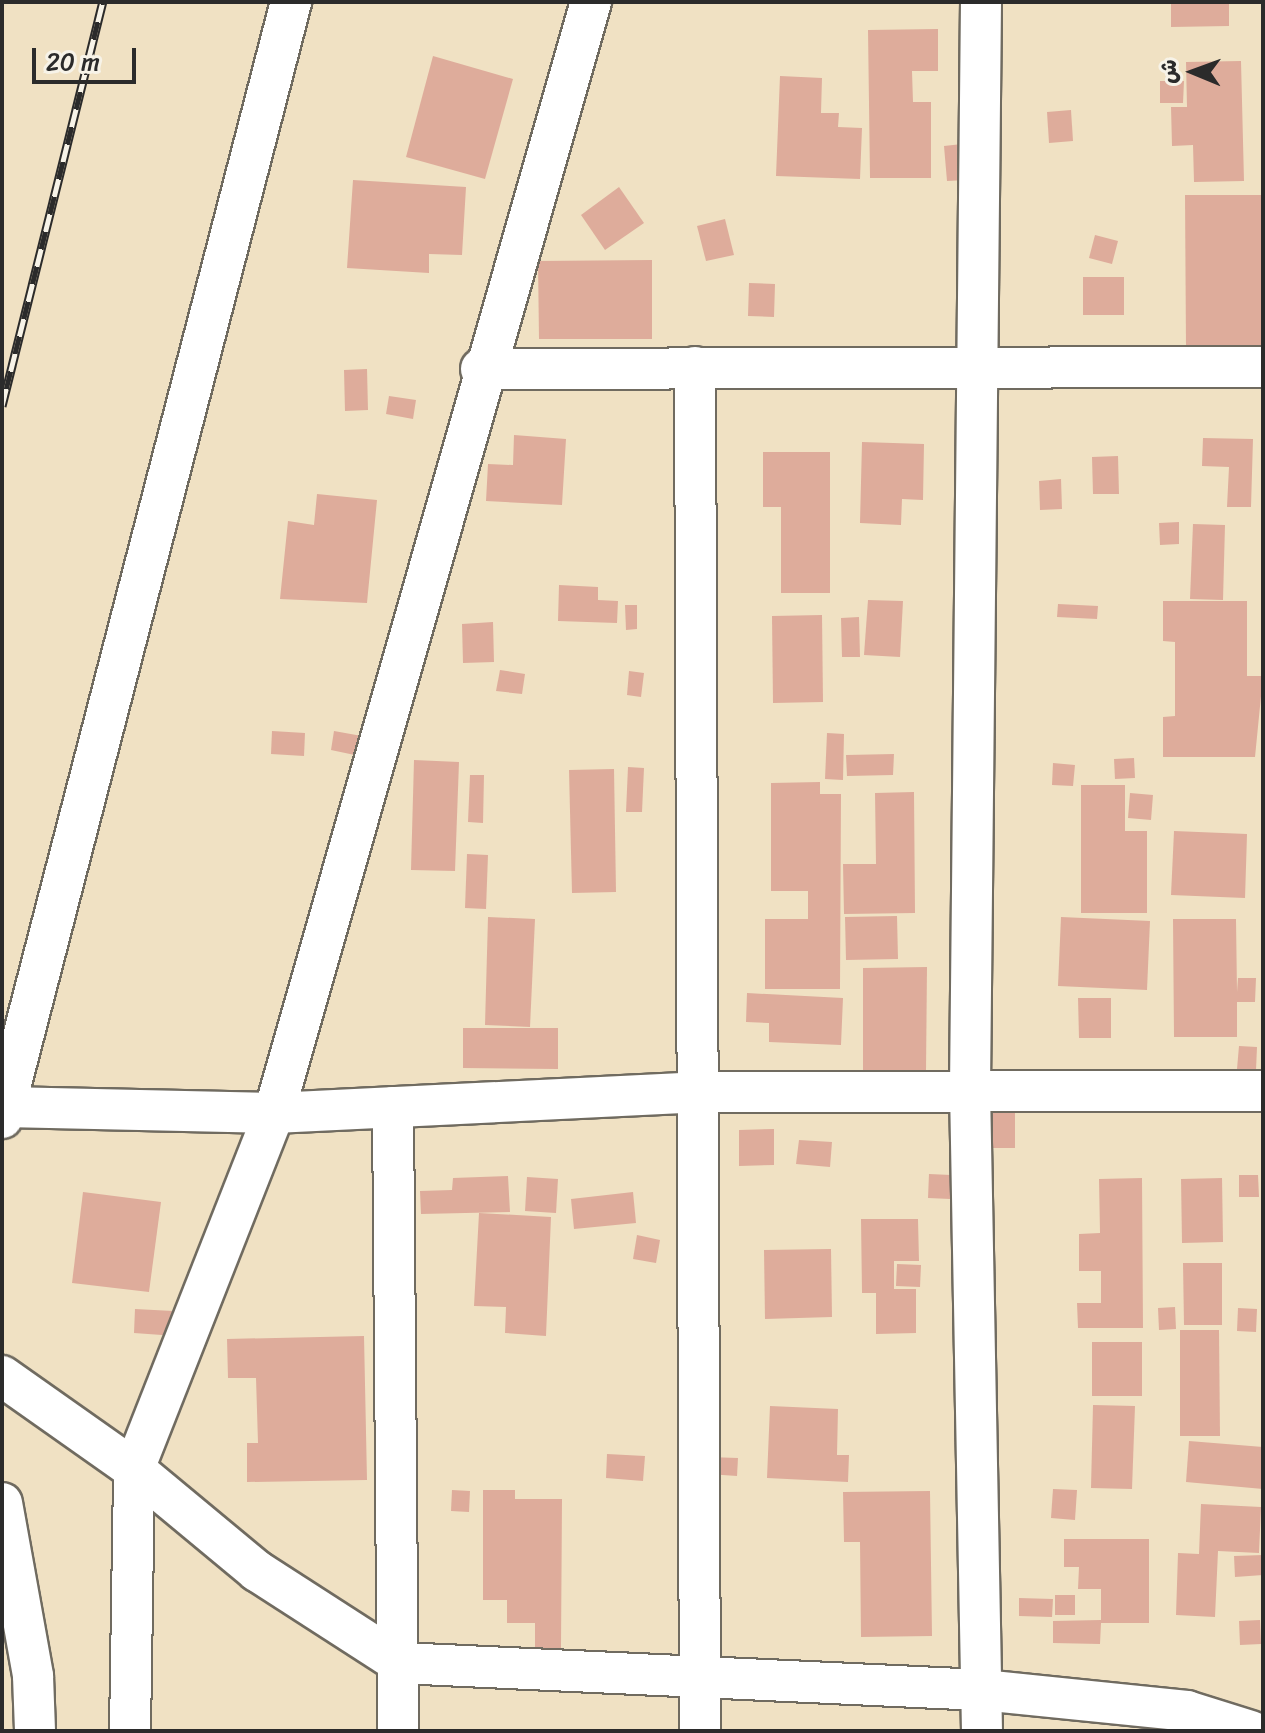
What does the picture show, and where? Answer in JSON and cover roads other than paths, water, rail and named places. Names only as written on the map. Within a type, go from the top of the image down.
[{"type":"street","points":[[291,2],[4,1113],[274,1113],[697,1092],[970,1089],[1263,1091]]},
{"type":"street","points":[[130,1731],[134,1469],[274,1113],[481,369],[591,2]]},
{"type":"street","points":[[981,2],[970,1089],[982,1731]]},
{"type":"street","points":[[695,367],[700,1731]]},
{"type":"street","points":[[481,369],[1263,367]]},
{"type":"street","points":[[393,1107],[400,1663],[398,1731]]},
{"type":"street","points":[[2,1376],[134,1469],[257,1571],[400,1663],[982,1690],[1187,1711],[1251,1731]]},
{"type":"street","points":[[2,1503],[33,1676],[35,1731]]},
{"type":"railway","points":[[2,406],[103,2]]}]
